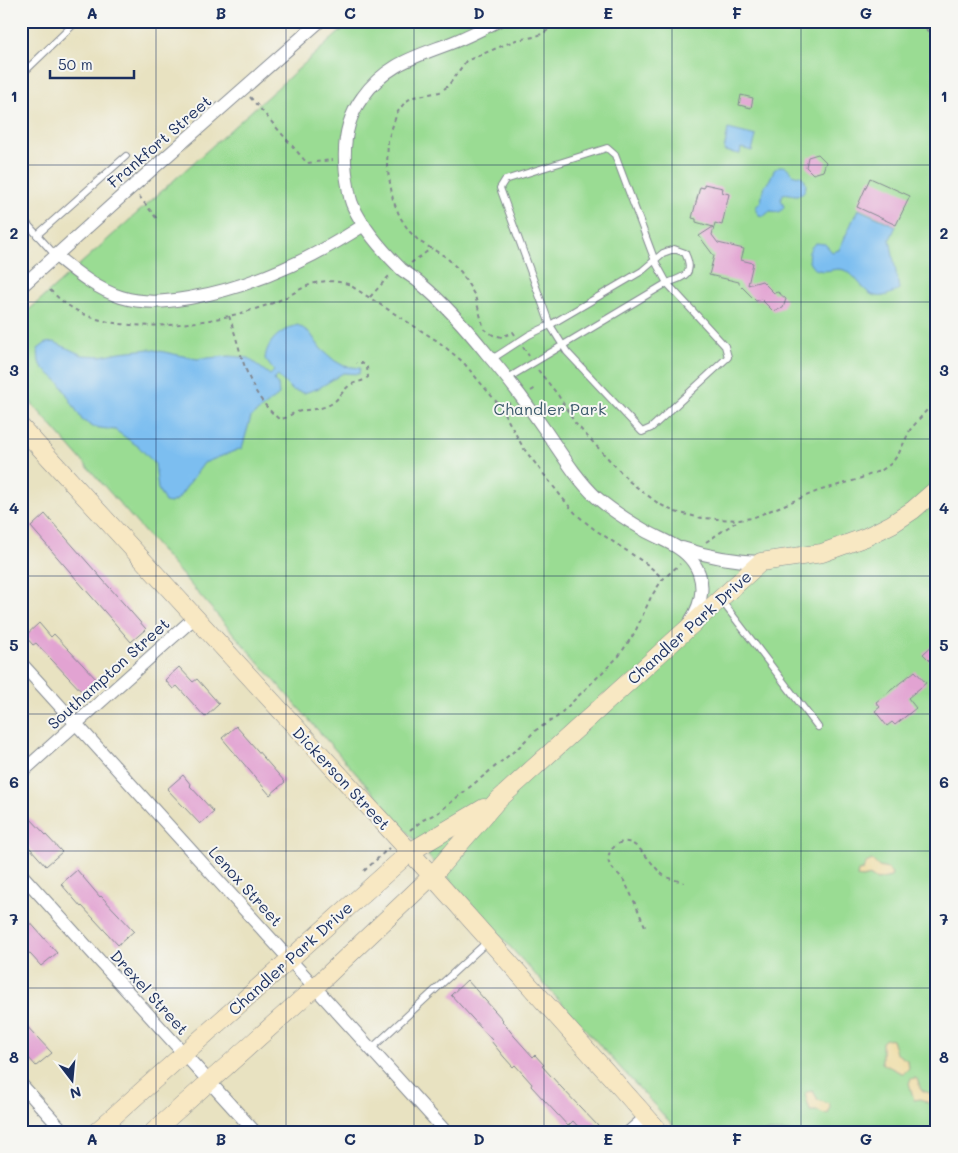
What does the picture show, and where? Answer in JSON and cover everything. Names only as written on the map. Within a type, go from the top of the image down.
[{"type":"street","name":"Frankfort Street","points":[[21,287],[320,21]]},
{"type":"street","points":[[498,21],[456,41],[401,62],[385,72],[366,92],[352,115],[345,135],[345,172],[352,205],[364,225],[402,269],[421,283],[444,305],[508,378],[570,467],[594,495],[646,532],[692,555],[736,561],[761,562]]},
{"type":"street","points":[[56,256],[106,291],[136,300],[167,302],[221,291],[271,275],[319,253],[364,225]]},
{"type":"street","name":"Dickerson Street","points":[[21,426],[194,618],[432,876],[660,1132]]},
{"type":"street","name":"Chandler Park Drive","points":[[153,1132],[315,986],[432,876],[496,802],[761,562],[822,553],[858,540],[892,524],[913,510],[937,489]]},
{"type":"street","points":[[685,631],[699,608],[702,596],[701,584],[692,555]]},
{"type":"street","name":"Southampton Street","points":[[21,773],[194,618]]},
{"type":"street","name":"Lenox Street","points":[[21,663],[446,1132]]},
{"type":"street","name":"Chandler Park Drive","points":[[96,1132],[290,958],[404,846],[496,802]]},
{"type":"street","name":"Drexel Street","points":[[21,874],[255,1132]]},
{"type":"street","points":[[21,1084],[64,1132]]},
{"type":"street","points":[[629,1132],[646,1116]]},
{"type":"lane","points":[[21,75],[77,21]]},
{"type":"lane","points":[[607,148],[615,155],[655,261],[667,284],[725,346],[728,357],[650,428],[642,432],[562,345],[550,324],[500,188],[505,180],[607,148]]},
{"type":"lane","points":[[37,234],[126,156]]},
{"type":"lane","points":[[21,217],[56,256]]},
{"type":"lane","points":[[492,359],[529,335],[642,271],[663,252],[674,249],[685,253],[688,260],[688,273],[684,278],[667,284],[508,378]]},
{"type":"lane","points":[[720,599],[818,727]]},
{"type":"lane","points":[[371,1048],[489,941]]},
{"type":"path","points":[[922,21],[929,35],[937,41]]},
{"type":"path","points":[[250,97],[307,163],[345,159]]},
{"type":"path","points":[[139,196],[157,219]]},
{"type":"path","points":[[932,205],[937,206]]},
{"type":"path","points":[[50,290],[63,302],[91,317],[133,325],[170,325],[229,316],[271,304],[323,280],[335,280],[348,284],[438,342],[463,362],[500,406],[524,449],[577,515],[648,566],[662,580]]},
{"type":"path","points":[[229,316],[250,382],[275,416],[282,420],[296,412],[321,409],[336,400],[351,384],[362,382],[368,377],[367,367],[362,363],[356,363]]},
{"type":"path","points":[[364,871],[404,846],[414,826],[439,812],[518,748],[536,730],[557,717],[619,656],[635,632],[651,597],[662,580],[709,540],[740,520]]},
{"type":"path","points":[[645,926],[623,879],[609,862],[608,857],[611,850],[622,842],[635,844],[661,873],[668,878],[684,882]]},
{"type":"green space","name":"Chandler Park","points":[[352,21],[937,21],[937,1132],[679,1132],[451,882],[21,391],[21,317]]},
{"type":"sand","points":[[872,860],[879,867],[888,869],[892,873],[891,877],[877,880],[871,876],[857,877],[858,871],[863,870],[866,863]]},
{"type":"sand","points":[[886,1039],[892,1040],[896,1053],[908,1061],[909,1068],[904,1073],[882,1063],[882,1042]]},
{"type":"sand","points":[[915,1078],[921,1090],[935,1095],[933,1102],[930,1104],[921,1099],[914,1100],[909,1083],[911,1079]]},
{"type":"sand","points":[[813,1091],[818,1100],[829,1104],[829,1113],[824,1114],[818,1111],[810,1111],[805,1094]]},
{"type":"water","points":[[728,129],[756,136],[752,151],[741,148],[740,154],[724,151]]},
{"type":"water","points":[[780,166],[786,167],[795,175],[801,176],[805,180],[805,189],[797,195],[783,194],[781,199],[784,207],[780,212],[770,211],[764,216],[759,215],[756,207],[761,201],[764,188],[774,170]]},
{"type":"water","points":[[858,209],[896,226],[890,239],[899,289],[888,295],[872,295],[851,274],[844,270],[818,270],[809,261],[810,249],[816,243],[825,244],[832,252],[839,250]]},
{"type":"water","points":[[298,325],[310,333],[321,349],[335,361],[344,366],[360,368],[359,374],[343,373],[319,388],[304,393],[292,390],[278,376],[274,380],[278,385],[279,395],[251,417],[242,448],[204,463],[177,500],[170,503],[165,502],[158,489],[155,464],[139,447],[115,430],[93,427],[82,420],[60,383],[39,362],[38,349],[46,343],[54,342],[82,355],[101,356],[150,349],[197,359],[230,356],[248,358],[270,375],[274,371],[265,359],[269,346],[281,333]]},
{"type":"building","points":[[741,95],[753,98],[751,108],[739,105]]},
{"type":"building","points":[[818,154],[826,162],[823,171],[813,174],[806,167],[808,157]]},
{"type":"building","points":[[870,178],[910,196],[896,225],[857,207]]},
{"type":"building","points":[[704,184],[723,188],[722,192],[729,194],[722,225],[715,223],[712,235],[718,243],[744,249],[741,260],[753,263],[748,285],[762,281],[774,293],[778,292],[786,299],[783,308],[773,311],[761,299],[756,301],[739,282],[709,275],[714,256],[699,236],[713,227],[696,222],[696,219],[692,218],[700,187],[704,188]]},
{"type":"building","points":[[45,514],[146,629],[131,642],[31,527]]},
{"type":"building","points":[[39,623],[51,637],[54,634],[98,681],[84,694],[36,643],[33,645],[25,636]]},
{"type":"building","points":[[937,641],[937,668],[923,654]]},
{"type":"building","points":[[179,667],[193,682],[197,679],[219,704],[205,717],[177,686],[173,689],[165,680]]},
{"type":"building","points":[[915,671],[926,683],[908,698],[916,708],[895,725],[892,722],[887,726],[875,711],[880,707],[876,702]]},
{"type":"building","points":[[236,726],[285,782],[270,795],[222,738]]},
{"type":"building","points":[[183,775],[190,786],[214,812],[200,824],[167,789]]},
{"type":"building","points":[[29,817],[62,852],[46,866],[21,838],[21,823]]},
{"type":"building","points":[[77,870],[100,897],[134,931],[118,945],[61,884]]},
{"type":"building","points":[[21,912],[57,953],[41,966],[21,944]]},
{"type":"building","points":[[467,980],[503,1020],[515,1037],[533,1057],[535,1055],[544,1065],[542,1066],[599,1127],[594,1132],[583,1132],[573,1121],[568,1126],[531,1086],[532,1084],[515,1065],[513,1067],[504,1057],[492,1040],[451,995]]},
{"type":"building","points":[[21,1020],[52,1053],[36,1066],[21,1049]]}]
